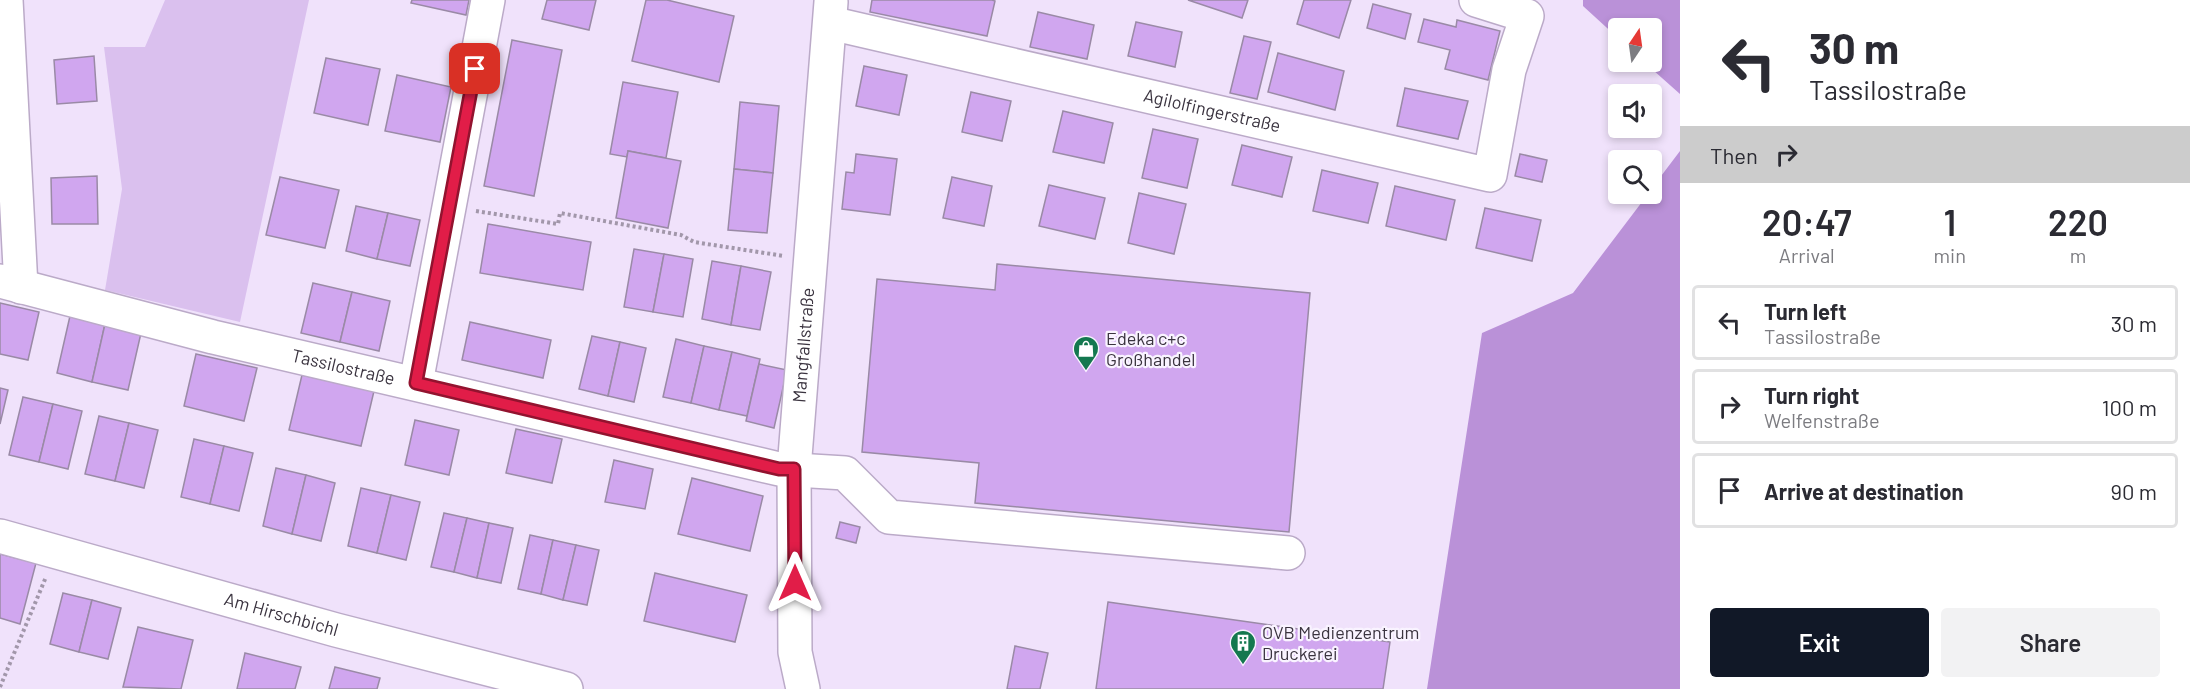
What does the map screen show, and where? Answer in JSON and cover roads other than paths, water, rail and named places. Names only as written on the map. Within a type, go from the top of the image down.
[{"type":"street","points":[[6,0],[10,284]]},
{"type":"street","points":[[416,383],[488,0]]},
{"type":"street","name":"Agilolfingerstraße","points":[[830,11],[1490,175],[1509,70],[1527,16],[1476,0]]},
{"type":"street","name":"Mangfallstraße","points":[[804,689],[795,652],[794,469],[830,11]]},
{"type":"street","name":"Tassilostraße","points":[[10,284],[213,337],[779,469],[845,473],[889,517],[1288,553]]},
{"type":"street","name":"Am Hirschbichl","points":[[0,536],[336,630],[566,689]]},
{"type":"place","name":"Edeka c+c Großhandel","points":[[1086,372]]},
{"type":"place","name":"OVB Medienzentrum Druckerei","points":[[1243,666]]}]
